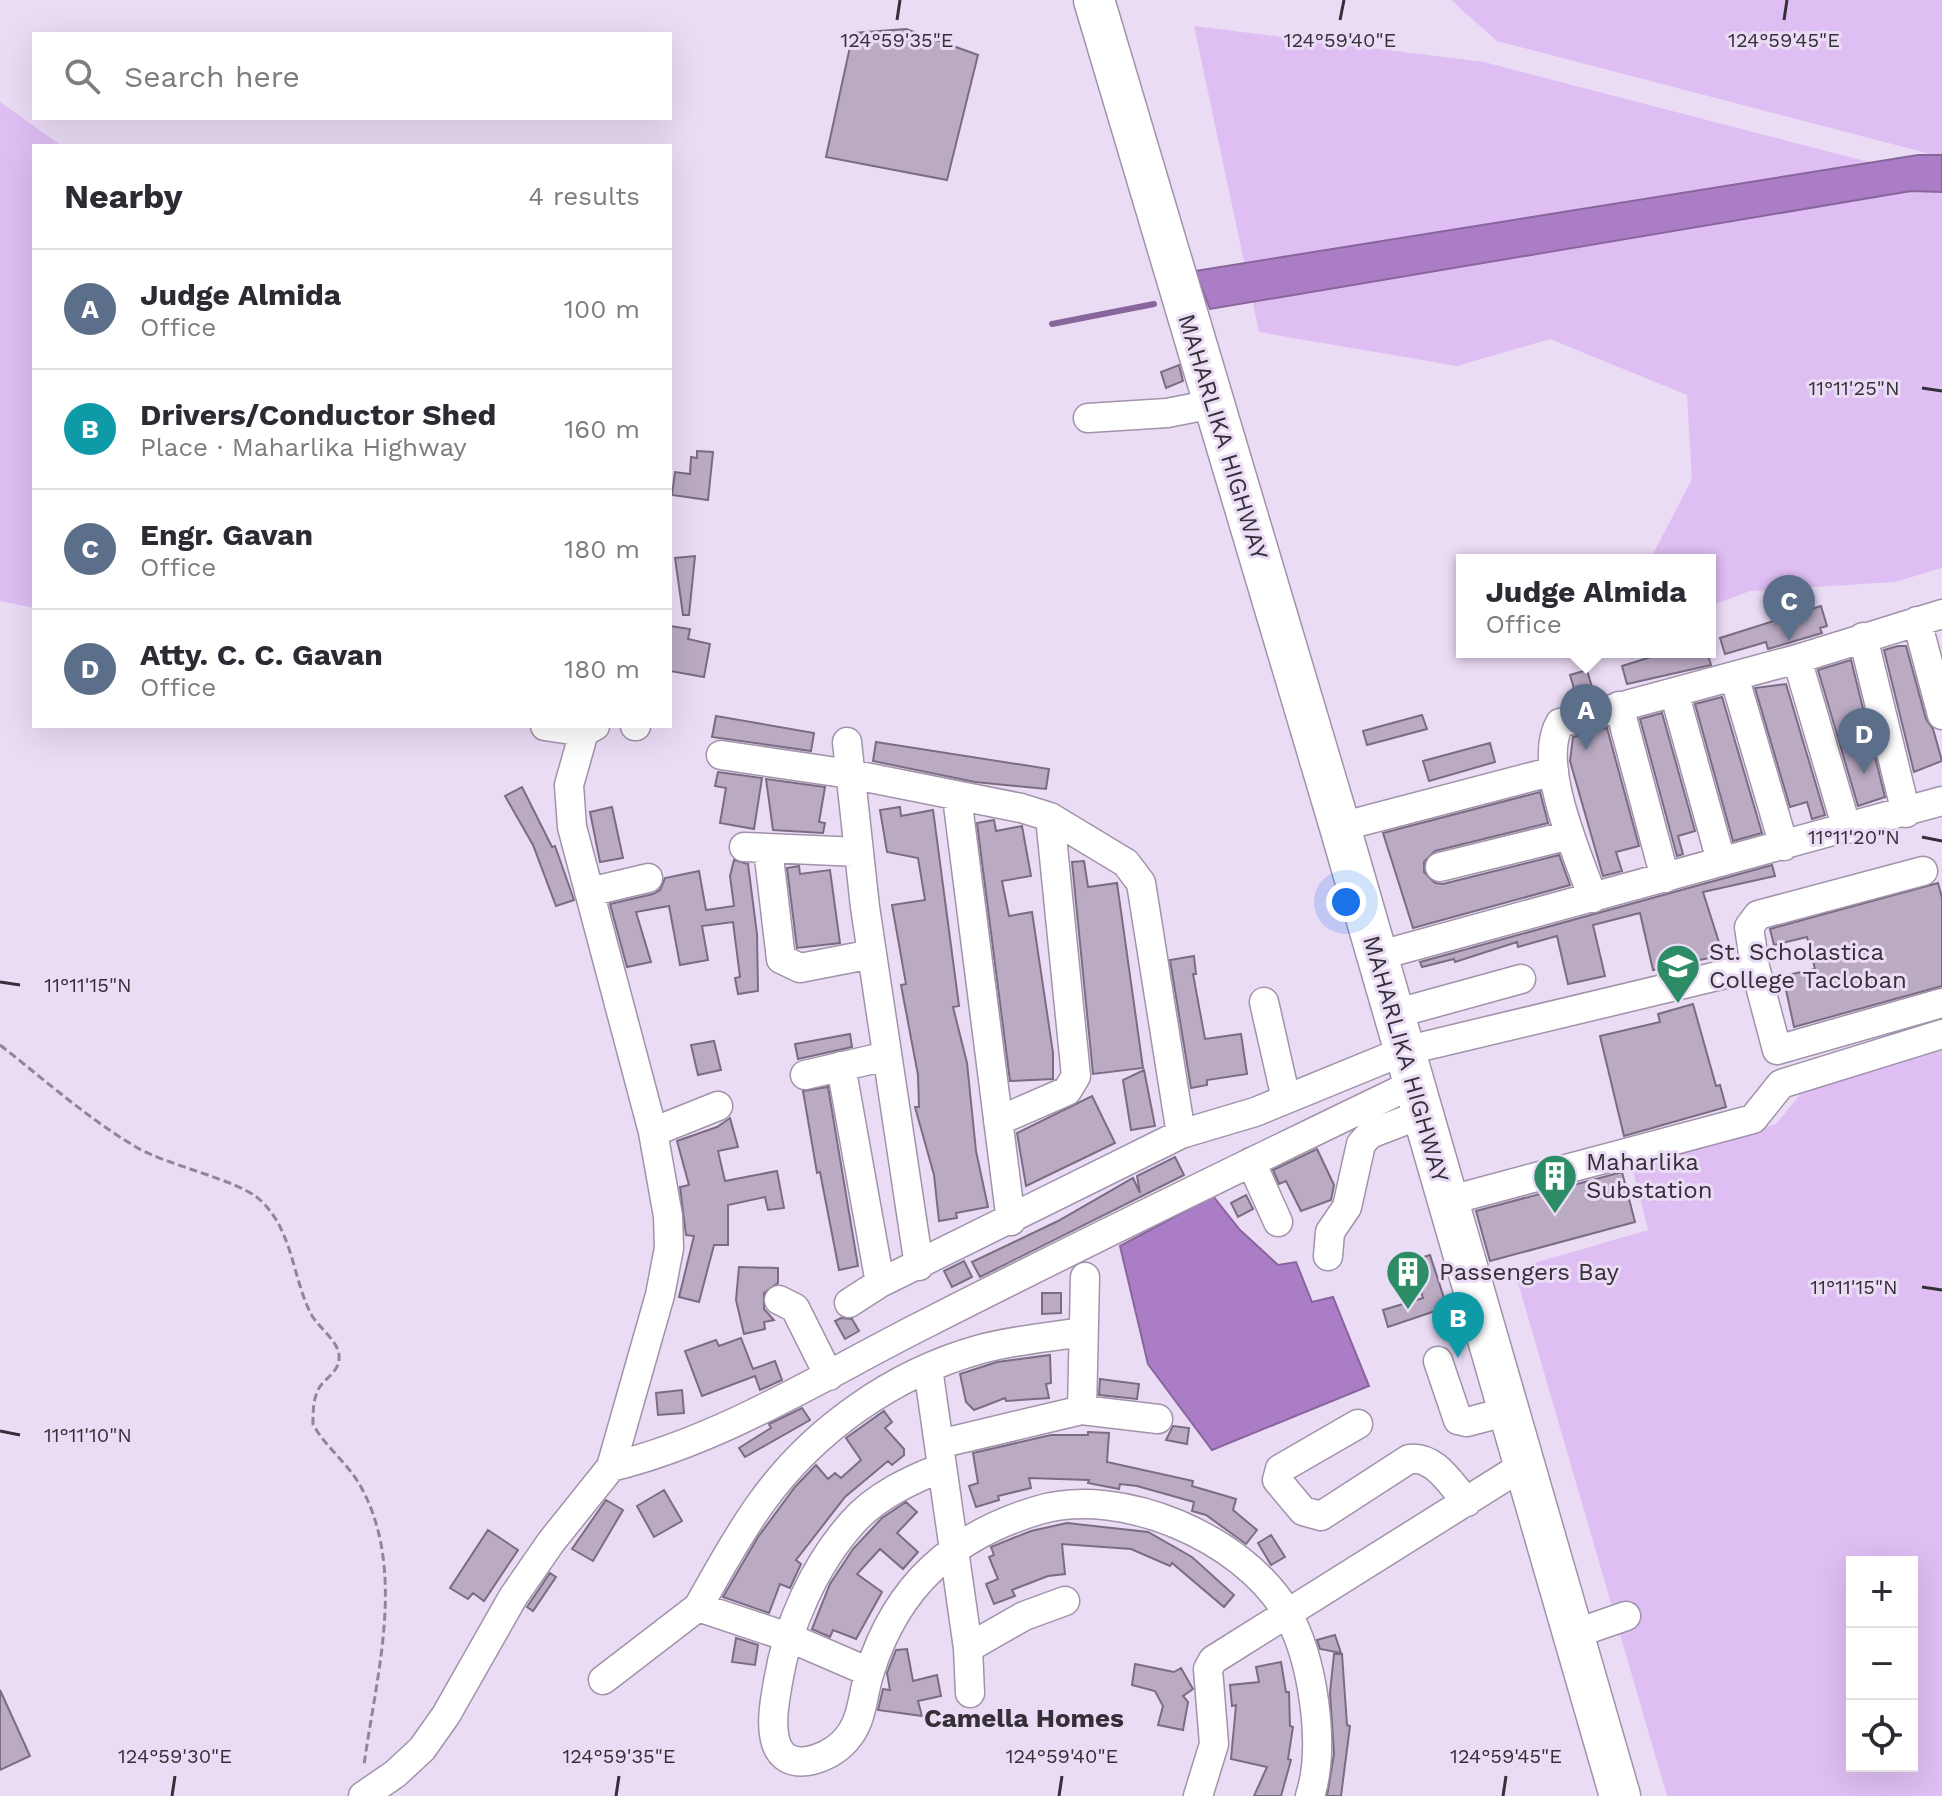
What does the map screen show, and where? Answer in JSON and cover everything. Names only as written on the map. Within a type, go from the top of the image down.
[{"type":"highway","name":"MAHARLIKA HIGHWAY","points":[[1094,0],[1340,827],[1620,1796]]},
{"type":"street","points":[[1088,418],[1167,413],[1213,404]]},
{"type":"street","points":[[1593,898],[1570,835],[1554,771],[1552,744],[1560,723],[1797,659],[1929,617],[1942,715]]},
{"type":"street","points":[[1863,637],[1906,813]]},
{"type":"street","points":[[1797,659],[1847,829]]},
{"type":"street","points":[[1734,676],[1784,846]]},
{"type":"street","points":[[1674,692],[1721,861]]},
{"type":"street","points":[[1619,706],[1665,878]]},
{"type":"street","points":[[366,1794],[395,1774],[422,1749],[446,1715],[513,1597],[551,1542],[611,1467],[669,1248],[668,1216],[650,1120],[572,827],[569,802],[574,762],[589,729]]},
{"type":"street","points":[[847,742],[872,954],[919,1266]]},
{"type":"street","points":[[721,755],[850,774],[1021,808],[1050,817],[1126,863],[1141,883],[1181,1134]]},
{"type":"street","points":[[1340,827],[1554,771]]},
{"type":"street","points":[[957,797],[1011,1221]]},
{"type":"street","points":[[1377,956],[1942,801]]},
{"type":"street","points":[[998,1121],[1067,1091],[1076,1076],[1050,817]]},
{"type":"street","points":[[1440,867],[1570,835]]},
{"type":"street","points":[[859,852],[756,848],[781,959],[800,968],[872,954]]},
{"type":"street","points":[[1923,871],[1758,915],[1749,927],[1755,967],[1777,1050],[1942,1003]]},
{"type":"street","points":[[589,892],[648,878]]},
{"type":"street","points":[[849,1303],[880,1283],[1011,1221],[1181,1134],[1286,1099],[1755,967]]},
{"type":"street","points":[[611,1467],[698,1438],[829,1376],[1016,1277],[1251,1162],[1408,1066],[1521,979]]},
{"type":"street","points":[[1264,1002],[1286,1099]]},
{"type":"street","points":[[1447,1201],[1753,1119],[1781,1084],[1942,1034]]},
{"type":"street","points":[[805,1075],[887,1056]]},
{"type":"street","points":[[841,1066],[880,1283]]},
{"type":"street","points":[[1328,1256],[1330,1232],[1347,1207],[1361,1144],[1370,1134],[1408,1066]]},
{"type":"street","points":[[650,1120],[718,1106]]},
{"type":"street","points":[[1251,1162],[1278,1222]]},
{"type":"street","points":[[1082,1410],[1085,1277]]},
{"type":"street","points":[[779,1300],[795,1308],[829,1376]]},
{"type":"street","points":[[603,1680],[698,1607],[742,1530],[786,1472],[838,1422],[884,1390],[928,1368],[982,1349],[1083,1332]]},
{"type":"street","points":[[1438,1361],[1458,1420],[1467,1422],[1509,1411]]},
{"type":"street","points":[[928,1368],[968,1648],[970,1693]]},
{"type":"street","points":[[1158,1419],[1082,1410],[940,1456],[853,1521],[805,1597],[788,1637],[774,1715],[776,1744],[786,1757],[805,1763],[818,1760],[840,1746],[857,1727],[869,1672],[894,1615],[916,1582],[954,1547],[1000,1523],[1044,1508],[1082,1503],[1128,1507],[1215,1542],[1250,1571],[1286,1611],[1300,1647],[1318,1727],[1315,1779],[1310,1796]]},
{"type":"street","points":[[1358,1424],[1280,1469],[1277,1480],[1303,1511],[1321,1516],[1409,1459],[1419,1458],[1429,1460],[1467,1502]]},
{"type":"street","points":[[1198,1796],[1214,1744],[1210,1664],[1286,1611],[1524,1465]]},
{"type":"street","points":[[968,1648],[1024,1616],[1065,1601]]},
{"type":"street","points":[[698,1607],[788,1637],[869,1672]]},
{"type":"street","points":[[1574,1634],[1626,1616]]},
{"type":"path","points":[[0,1045],[78,1108],[138,1148],[258,1197],[274,1218],[294,1257],[310,1313],[338,1346],[339,1361],[317,1395],[313,1424],[360,1485],[379,1524],[384,1568],[377,1700],[364,1767],[366,1794]]},
{"type":"shaded area","points":[[1451,0],[1942,0],[1942,157],[1497,41]]},
{"type":"shaded area","points":[[1194,26],[1484,62],[1942,181],[1942,568],[1895,582],[1750,591],[1716,604],[1716,554],[1653,554],[1692,479],[1687,395],[1550,339],[1457,366],[1259,332]]},
{"type":"shaded area","points":[[0,102],[59,144],[32,144],[32,608],[0,601]]},
{"type":"shaded area","points":[[1918,155],[1942,155],[1942,192],[1911,191],[1210,309],[1195,271]]},
{"type":"shaded area","points":[[1942,1049],[1942,1796],[1667,1796],[1514,1269],[1648,1230],[1631,1163],[1776,1124],[1802,1092]]},
{"type":"shaded area","points":[[1213,1196],[1240,1230],[1278,1265],[1296,1262],[1312,1302],[1333,1297],[1369,1386],[1212,1450],[1148,1364],[1120,1246]]},
{"type":"building","points":[[906,29],[978,55],[947,180],[826,157],[853,33]]},
{"type":"building","points":[[1179,365],[1183,381],[1166,388],[1161,372]]},
{"type":"building","points":[[697,451],[713,452],[708,500],[672,495],[675,472],[690,474],[691,457],[697,458]]},
{"type":"building","points":[[695,556],[689,615],[683,615],[675,558]]},
{"type":"building","points":[[1821,606],[1827,626],[1820,628],[1822,633],[1768,649],[1766,642],[1725,654],[1720,638]]},
{"type":"building","points":[[672,626],[690,629],[688,639],[710,644],[704,677],[672,671]]},
{"type":"building","points":[[1906,646],[1926,719],[1933,729],[1942,761],[1914,772],[1884,650]]},
{"type":"building","points":[[1648,658],[1709,658],[1711,665],[1627,684],[1622,666]]},
{"type":"building","points":[[1851,660],[1885,797],[1858,806],[1818,670]]},
{"type":"building","points":[[1587,670],[1594,694],[1577,699],[1570,675]]},
{"type":"building","points":[[1786,684],[1825,815],[1812,819],[1807,802],[1790,807],[1755,688]]},
{"type":"building","points":[[1722,697],[1762,833],[1733,841],[1695,704]]},
{"type":"building","points":[[1662,713],[1695,831],[1678,836],[1683,854],[1677,856],[1640,719]]},
{"type":"building","points":[[1422,715],[1427,729],[1367,745],[1363,731]]},
{"type":"building","points":[[716,716],[814,733],[811,751],[712,737]]},
{"type":"building","points":[[1607,728],[1639,846],[1616,852],[1622,871],[1603,876],[1570,761],[1573,737]]},
{"type":"building","points":[[876,742],[1049,769],[1046,789],[975,782],[873,761]]},
{"type":"building","points":[[1490,743],[1495,762],[1429,781],[1423,761]]},
{"type":"building","points":[[718,772],[762,778],[754,829],[720,823],[726,788],[715,786]]},
{"type":"building","points":[[766,779],[825,787],[819,822],[825,823],[823,833],[773,830]]},
{"type":"building","points":[[522,787],[552,847],[555,846],[574,900],[556,906],[533,845],[505,796]]},
{"type":"building","points":[[1540,792],[1548,823],[1435,851],[1424,862],[1424,872],[1435,883],[1443,884],[1559,855],[1570,885],[1413,928],[1383,833]]},
{"type":"building","points":[[612,807],[623,858],[600,862],[590,812]]},
{"type":"building","points":[[900,807],[901,816],[933,810],[959,1006],[953,1007],[967,1063],[976,1151],[988,1207],[956,1213],[957,1218],[939,1221],[934,1175],[915,1107],[919,1107],[918,1075],[901,985],[906,984],[892,905],[925,900],[918,858],[887,852],[880,810]]},
{"type":"building","points":[[994,820],[996,831],[1022,826],[1031,876],[1002,881],[1009,916],[1032,912],[1053,1053],[1053,1079],[1010,1081],[977,823]]},
{"type":"building","points":[[734,860],[748,864],[757,934],[758,991],[738,994],[735,978],[740,977],[733,922],[702,926],[708,960],[680,965],[669,906],[636,912],[651,962],[627,967],[610,904],[653,894],[660,890],[665,878],[699,871],[706,910],[734,906],[730,876]]},
{"type":"building","points":[[1084,861],[1088,887],[1117,883],[1143,1068],[1093,1074],[1072,862]]},
{"type":"building","points":[[1772,865],[1775,876],[1703,892],[1723,955],[1653,970],[1640,913],[1593,925],[1605,976],[1568,984],[1557,936],[1518,947],[1517,942],[1455,962],[1454,959],[1422,967],[1420,962]]},
{"type":"building","points":[[799,866],[800,874],[830,870],[840,943],[797,948],[787,868]]},
{"type":"building","points":[[1938,883],[1942,898],[1942,986],[1794,1027],[1783,976],[1815,969],[1807,937],[1774,945],[1770,929]]},
{"type":"building","points":[[1194,956],[1196,974],[1193,974],[1205,1039],[1241,1034],[1247,1074],[1207,1080],[1207,1085],[1191,1088],[1170,960]]},
{"type":"building","points":[[1693,1004],[1716,1086],[1720,1085],[1726,1107],[1624,1136],[1600,1036],[1660,1022],[1658,1014]]},
{"type":"building","points":[[850,1034],[852,1047],[798,1059],[795,1044]]},
{"type":"building","points":[[714,1041],[721,1070],[698,1075],[691,1045]]},
{"type":"building","points":[[1144,1070],[1155,1126],[1131,1130],[1123,1080]]},
{"type":"building","points":[[828,1087],[858,1266],[839,1270],[820,1172],[817,1173],[803,1091]]},
{"type":"building","points":[[1092,1096],[1115,1143],[1026,1186],[1017,1133]]},
{"type":"building","points":[[730,1118],[738,1147],[718,1151],[725,1181],[777,1171],[784,1208],[768,1210],[765,1197],[728,1205],[728,1245],[714,1245],[699,1302],[679,1297],[694,1236],[686,1235],[680,1187],[689,1185],[677,1141],[717,1127]]},
{"type":"building","points":[[1317,1149],[1334,1185],[1331,1200],[1301,1211],[1286,1181],[1279,1184],[1273,1170]]},
{"type":"building","points":[[1175,1157],[1184,1175],[980,1277],[972,1262],[1058,1221],[1133,1178],[1140,1193],[1137,1176]]},
{"type":"building","name":"Maharlika Substation","points":[[1622,1172],[1635,1222],[1490,1261],[1476,1211]]},
{"type":"building","points":[[1246,1195],[1253,1209],[1238,1217],[1231,1203]]},
{"type":"building","points":[[1430,1255],[1447,1307],[1388,1327],[1383,1310],[1423,1298],[1411,1261]]},
{"type":"building","points":[[964,1261],[972,1277],[952,1287],[944,1271]]},
{"type":"building","points":[[739,1267],[778,1268],[778,1283],[764,1293],[764,1309],[774,1320],[764,1322],[765,1329],[744,1334],[736,1300]]},
{"type":"building","points":[[1042,1293],[1061,1293],[1061,1313],[1042,1314]]},
{"type":"building","points":[[852,1319],[859,1331],[845,1339],[835,1321]]},
{"type":"building","points":[[741,1338],[753,1369],[775,1361],[782,1380],[760,1390],[755,1376],[702,1396],[685,1351],[716,1340],[719,1346]]},
{"type":"building","points":[[1050,1355],[1051,1383],[1046,1384],[1049,1398],[1006,1401],[1005,1398],[974,1410],[966,1402],[960,1374],[997,1362]]},
{"type":"building","points":[[1100,1379],[1139,1384],[1137,1399],[1099,1395]]},
{"type":"building","points":[[682,1390],[684,1413],[658,1415],[656,1393]]},
{"type":"building","points":[[802,1408],[810,1420],[745,1457],[739,1448],[771,1428],[769,1424]]},
{"type":"building","points":[[884,1411],[892,1422],[885,1428],[904,1449],[904,1455],[892,1465],[888,1461],[845,1497],[796,1560],[801,1564],[790,1588],[780,1584],[769,1613],[723,1597],[758,1537],[795,1487],[816,1465],[828,1479],[835,1473],[841,1478],[861,1460],[846,1438]]},
{"type":"building","points":[[1173,1426],[1189,1428],[1187,1444],[1166,1440]]},
{"type":"building","points":[[1088,1432],[1109,1433],[1107,1462],[1193,1481],[1192,1486],[1236,1499],[1233,1510],[1257,1530],[1246,1544],[1206,1515],[1192,1511],[1194,1502],[1137,1486],[1120,1484],[1119,1489],[1088,1483],[1089,1480],[1029,1478],[1031,1488],[998,1496],[999,1500],[976,1507],[969,1486],[978,1483],[973,1453],[1051,1435],[1088,1435]]},
{"type":"building","points":[[664,1490],[682,1521],[654,1537],[637,1506]]},
{"type":"building","points":[[606,1500],[623,1510],[593,1561],[572,1549]]},
{"type":"building","points":[[906,1502],[917,1512],[897,1533],[918,1552],[903,1569],[880,1549],[857,1574],[882,1592],[856,1639],[833,1630],[830,1637],[812,1629],[830,1584],[853,1549],[882,1518]]},
{"type":"building","points":[[1067,1523],[1148,1532],[1192,1557],[1234,1595],[1224,1607],[1172,1563],[1170,1566],[1131,1549],[1062,1544],[1065,1574],[1048,1576],[1012,1590],[1015,1596],[994,1604],[986,1584],[998,1579],[989,1557],[994,1555],[991,1547],[1031,1531]]},
{"type":"building","points":[[488,1530],[518,1550],[484,1601],[473,1593],[468,1599],[450,1588]]},
{"type":"building","points":[[1271,1535],[1285,1557],[1271,1565],[1258,1543]]},
{"type":"building","points":[[550,1573],[556,1577],[533,1611],[527,1607]]},
{"type":"building","points":[[1335,1635],[1341,1653],[1320,1649],[1317,1640]]},
{"type":"building","points":[[736,1638],[758,1645],[755,1665],[732,1662]]},
{"type":"building","points":[[907,1649],[913,1681],[937,1675],[941,1696],[918,1701],[922,1716],[878,1710],[883,1689],[890,1690],[887,1673],[896,1650]]},
{"type":"building","points":[[1334,1654],[1342,1654],[1347,1725],[1350,1726],[1341,1796],[1327,1796],[1334,1754],[1330,1693]]},
{"type":"building","points":[[1281,1662],[1286,1692],[1289,1692],[1290,1726],[1293,1727],[1288,1759],[1291,1760],[1281,1796],[1254,1796],[1267,1767],[1231,1759],[1236,1705],[1232,1706],[1230,1685],[1259,1682],[1256,1667]]},
{"type":"building","points":[[1135,1664],[1174,1672],[1181,1668],[1193,1689],[1183,1696],[1188,1702],[1183,1730],[1158,1725],[1163,1706],[1155,1691],[1132,1685]]},
{"type":"building","points":[[0,1690],[30,1756],[0,1770]]},
{"type":"waterway","points":[[1052,324],[1154,304]]},
{"type":"place","name":"Engr. Gavan","points":[[1789,641]]},
{"type":"place","name":"Judge Almida","points":[[1586,750]]},
{"type":"place","name":"Atty. C. C. Gavan","points":[[1864,774]]},
{"type":"place","name":"St. Scholastica College Tacloban","points":[[1678,1005]]},
{"type":"place","name":"Maharlika Substation","points":[[1555,1215]]},
{"type":"place","name":"Passengers Bay","points":[[1408,1311]]},
{"type":"place","name":"Drivers/Conductor Shed","points":[[1458,1358]]},
{"type":"district","name":"Camella Homes","points":[[1024,1718]]}]
